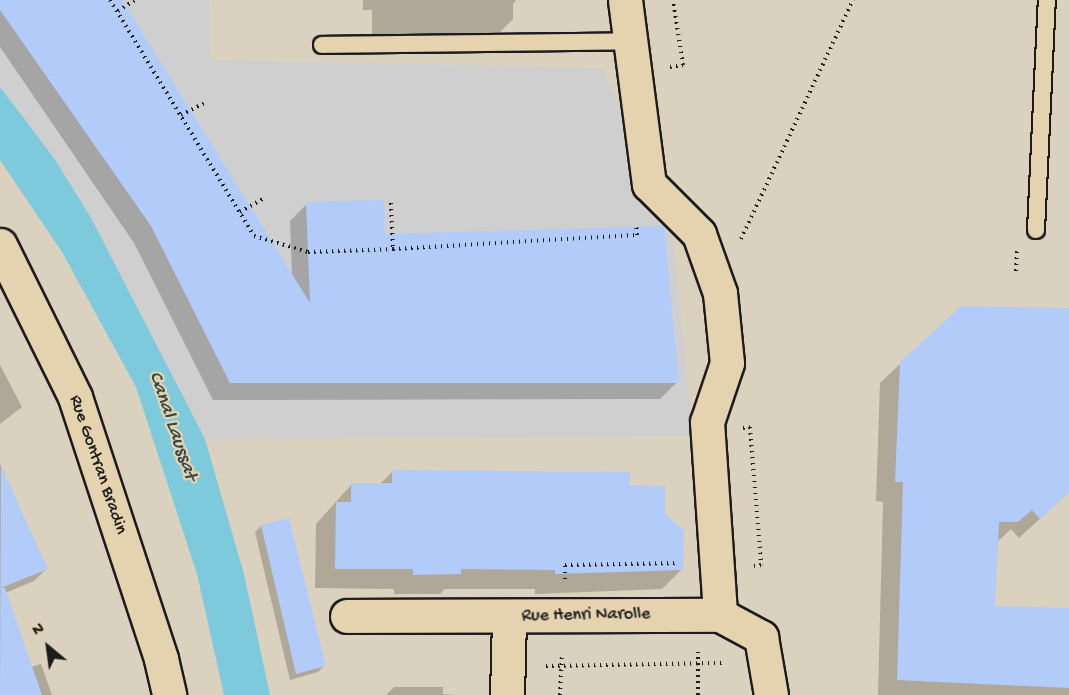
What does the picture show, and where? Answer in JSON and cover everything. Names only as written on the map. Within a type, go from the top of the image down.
[{"type":"street","points":[[625,0],[649,184],[699,234],[720,293],[727,363],[707,422],[720,615],[761,638],[771,695]]},
{"type":"street","name":"Rue Gontran Bradin","points":[[0,244],[75,397],[161,659],[169,695]]},
{"type":"street","name":"Rue Henri Narolle","points":[[347,616],[509,618],[720,615]]},
{"type":"street","points":[[507,695],[509,618]]},
{"type":"lane","points":[[1036,230],[1047,0]]},
{"type":"lane","points":[[322,45],[630,41]]},
{"type":"path","points":[[110,0],[254,236],[308,252],[393,249],[637,235],[634,216]]},
{"type":"path","points":[[118,10],[135,0]]},
{"type":"path","points":[[664,68],[683,65],[674,0]]},
{"type":"path","points":[[737,249],[853,0]]},
{"type":"path","points":[[181,115],[205,103]]},
{"type":"path","points":[[240,212],[264,198]]},
{"type":"path","points":[[391,203],[393,249]]},
{"type":"path","points":[[565,582],[565,565],[683,563]]},
{"type":"path","points":[[560,695],[562,646]]},
{"type":"path","points":[[698,695],[699,646]]},
{"type":"path","points":[[540,665],[726,663]]},
{"type":"shaded area","points":[[0,0],[209,0],[210,60],[602,68],[671,218],[693,436],[205,439],[90,216],[54,158],[0,87]]},
{"type":"water","name":"Canal Laussat","points":[[0,87],[54,158],[90,216],[205,439],[244,574],[270,695],[224,695],[197,574],[136,387],[62,252],[0,160]]},
{"type":"building","points":[[0,0],[122,0],[310,303],[306,202],[384,200],[385,234],[664,226],[679,383],[230,383],[151,226],[0,10]]},
{"type":"building","points":[[961,306],[1069,308],[1069,492],[1040,519],[1032,510],[1018,522],[999,522],[995,606],[1069,608],[1069,688],[897,680],[903,482],[895,482],[900,362]]},
{"type":"building","points":[[1,466],[48,569],[1,588],[5,588],[42,695],[0,695]]},
{"type":"building","points":[[392,470],[630,472],[630,485],[665,486],[665,513],[684,531],[683,570],[555,574],[555,570],[461,569],[461,574],[413,575],[413,569],[335,569],[336,502],[351,502],[351,483],[392,483]]},
{"type":"building","points":[[289,518],[326,666],[296,674],[261,525]]}]
